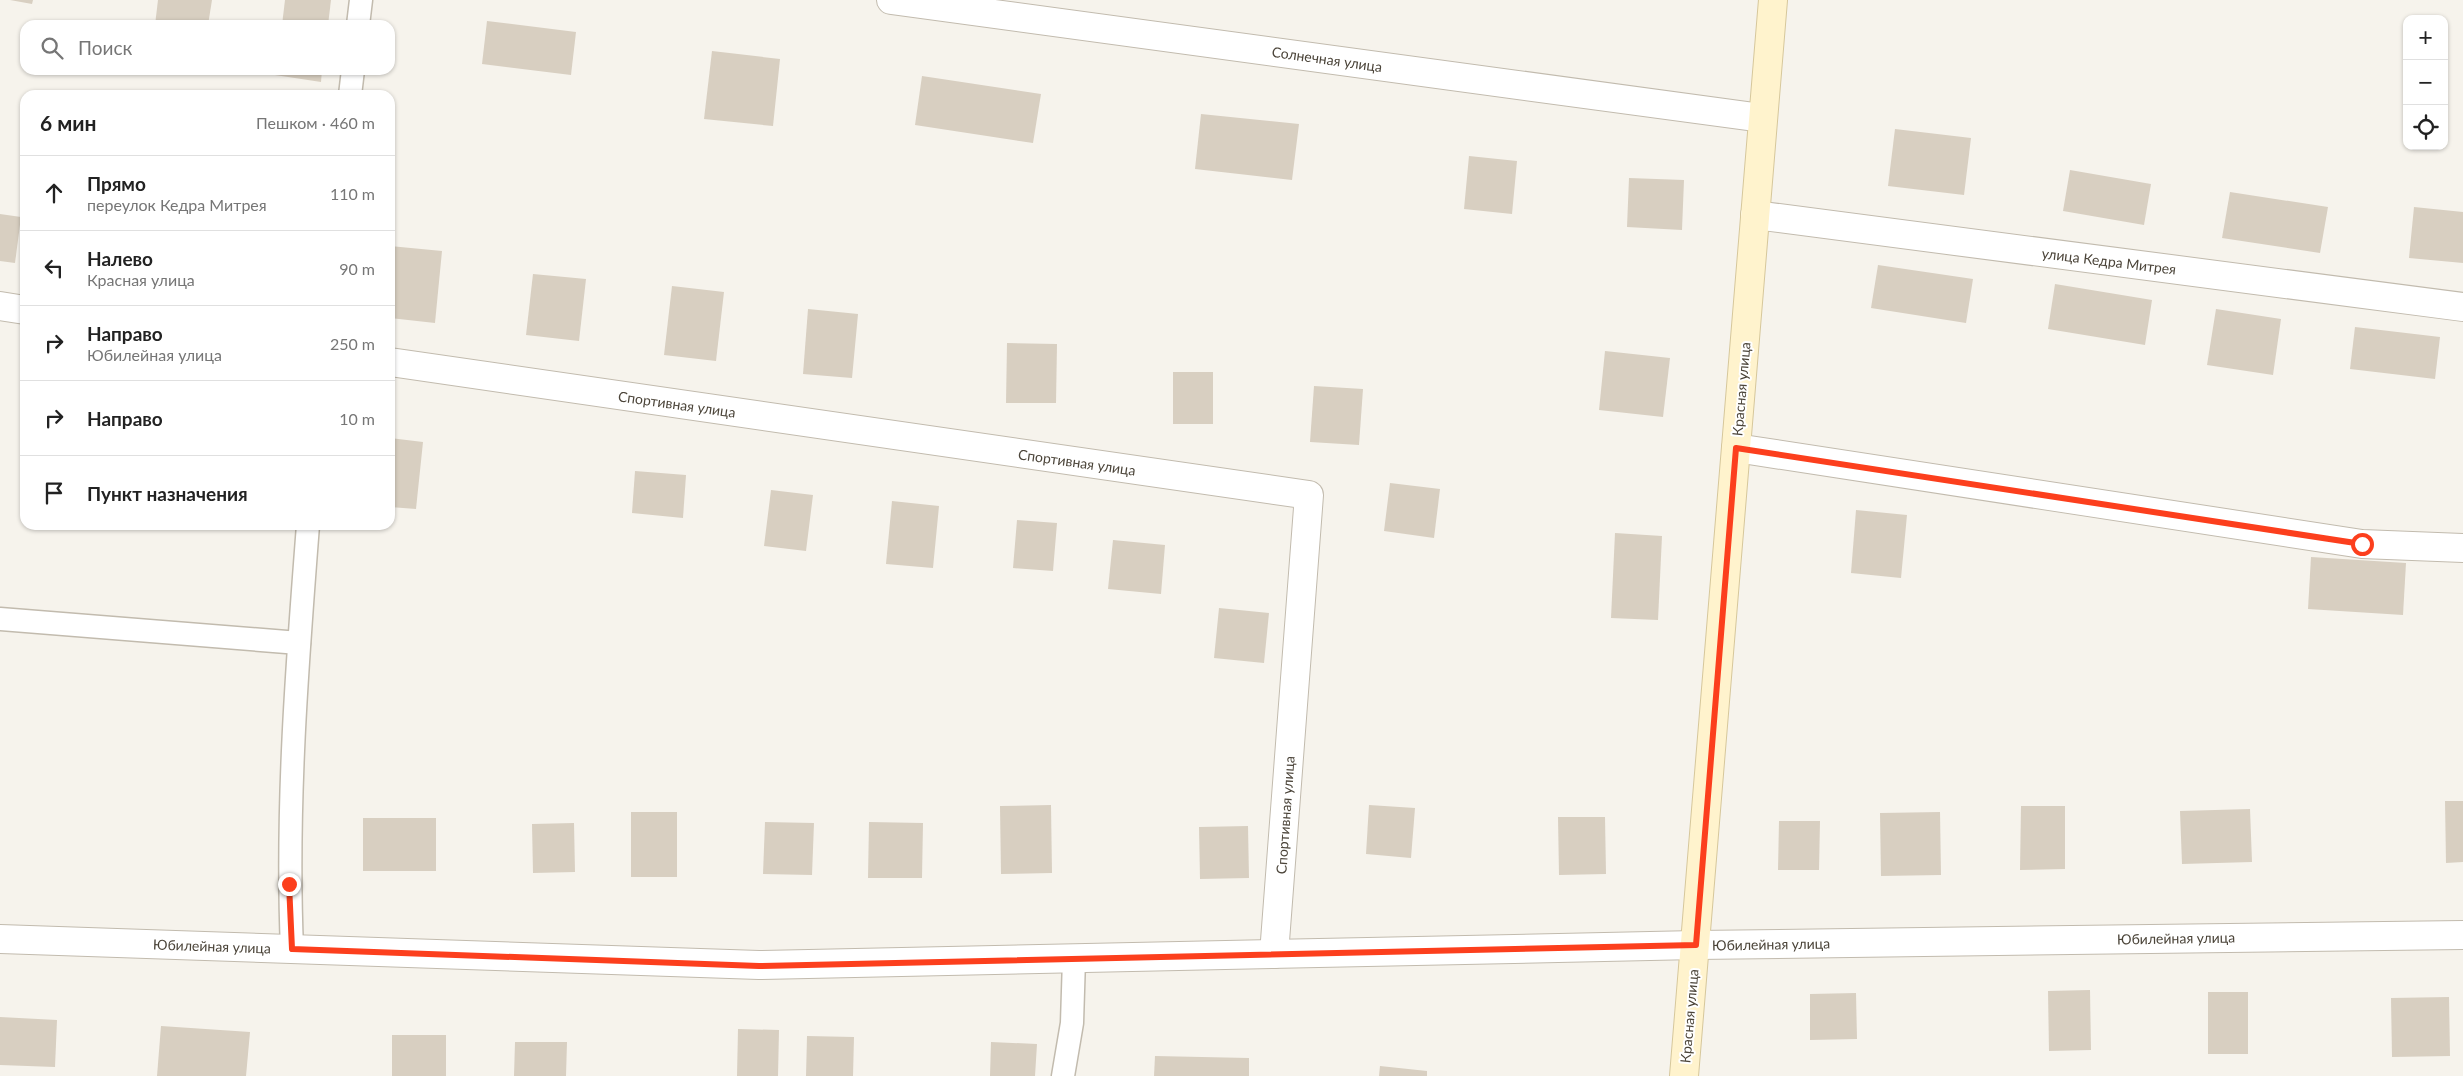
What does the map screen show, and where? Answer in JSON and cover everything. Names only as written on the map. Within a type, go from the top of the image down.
[{"type":"street","name":"Солнечная улица","points":[[891,0],[1762,118]]},
{"type":"street","name":"Красная улица","points":[[1684,1076],[1773,0]]},
{"type":"street","name":"улица Кедра Митрея","points":[[1755,215],[2463,307]]},
{"type":"street","points":[[0,306],[20,309]]},
{"type":"street","name":"Спортивная улица","points":[[395,363],[1309,496],[1274,954]]},
{"type":"street","points":[[1736,448],[2343,542],[2463,548]]},
{"type":"street","name":"Юбилейная улица","points":[[0,939],[759,966],[1696,945],[2463,934]]},
{"type":"lane","points":[[359,20],[361,0]]},
{"type":"lane","points":[[351,90],[352,75]]},
{"type":"lane","points":[[292,949],[289,884],[299,643],[308,530]]},
{"type":"lane","points":[[0,619],[299,643]]},
{"type":"lane","points":[[1064,1076],[1072,1023],[1074,959]]},
{"type":"building","points":[[10,0],[33,0],[32,4]]},
{"type":"building","points":[[158,0],[212,0],[209,20],[156,20]]},
{"type":"building","points":[[285,0],[331,0],[329,20],[283,20]]},
{"type":"building","points":[[487,21],[576,32],[571,75],[482,64]]},
{"type":"building","points":[[712,51],[780,59],[773,126],[704,119]]},
{"type":"building","points":[[275,75],[322,75],[321,82]]},
{"type":"building","points":[[922,76],[1041,94],[1033,143],[915,125]]},
{"type":"building","points":[[1201,114],[1299,124],[1292,180],[1195,169]]},
{"type":"building","points":[[1895,129],[1971,138],[1964,195],[1888,186]]},
{"type":"building","points":[[1469,156],[1517,161],[1512,214],[1464,209]]},
{"type":"building","points":[[2070,170],[2151,184],[2144,225],[2063,211]]},
{"type":"building","points":[[1629,178],[1684,180],[1682,230],[1627,227]]},
{"type":"building","points":[[2230,192],[2328,207],[2320,253],[2222,238]]},
{"type":"building","points":[[2414,207],[2463,212],[2463,263],[2409,258]]},
{"type":"building","points":[[0,214],[20,217],[15,263],[0,261]]},
{"type":"building","points":[[395,246],[442,251],[435,323],[395,319]]},
{"type":"building","points":[[1878,265],[1973,279],[1966,323],[1871,308]]},
{"type":"building","points":[[533,274],[586,279],[579,341],[526,335]]},
{"type":"building","points":[[2055,284],[2152,300],[2145,345],[2048,329]]},
{"type":"building","points":[[672,286],[724,292],[716,361],[664,355]]},
{"type":"building","points":[[808,309],[858,314],[852,378],[803,374]]},
{"type":"building","points":[[2216,309],[2281,319],[2273,375],[2207,365]]},
{"type":"building","points":[[2355,327],[2440,337],[2435,379],[2350,369]]},
{"type":"building","points":[[1007,343],[1057,344],[1056,403],[1006,403]]},
{"type":"building","points":[[1605,351],[1670,358],[1663,417],[1599,410]]},
{"type":"building","points":[[1173,372],[1213,372],[1213,424],[1173,424]]},
{"type":"building","points":[[1314,386],[1363,389],[1359,445],[1310,442]]},
{"type":"building","points":[[395,439],[423,442],[416,509],[395,507]]},
{"type":"building","points":[[635,471],[686,475],[683,518],[632,513]]},
{"type":"building","points":[[1390,483],[1440,489],[1434,538],[1384,531]]},
{"type":"building","points":[[771,490],[813,495],[806,551],[764,546]]},
{"type":"building","points":[[892,501],[939,506],[933,568],[886,564]]},
{"type":"building","points":[[1856,510],[1907,515],[1901,578],[1851,573]]},
{"type":"building","points":[[1017,520],[1057,523],[1053,571],[1013,568]]},
{"type":"building","points":[[1615,533],[1662,536],[1658,620],[1611,618]]},
{"type":"building","points":[[1113,540],[1165,545],[1161,594],[1108,589]]},
{"type":"building","points":[[2311,557],[2406,563],[2403,615],[2308,609]]},
{"type":"building","points":[[1219,608],[1269,613],[1264,663],[1214,658]]},
{"type":"building","points":[[2445,801],[2463,801],[2463,862],[2446,863]]},
{"type":"building","points":[[1051,805],[1052,873],[1001,874],[1000,806]]},
{"type":"building","points":[[1369,805],[1415,808],[1411,858],[1366,854]]},
{"type":"building","points":[[2021,806],[2065,806],[2065,869],[2020,870]]},
{"type":"building","points":[[2250,809],[2252,862],[2182,864],[2180,811]]},
{"type":"building","points":[[631,812],[677,812],[677,877],[631,877]]},
{"type":"building","points":[[1940,812],[1941,875],[1881,876],[1880,813]]},
{"type":"building","points":[[1558,817],[1605,817],[1606,874],[1559,875]]},
{"type":"building","points":[[363,818],[436,818],[436,871],[363,871]]},
{"type":"building","points":[[1779,821],[1820,821],[1819,870],[1778,870]]},
{"type":"building","points":[[765,822],[814,823],[812,875],[763,874]]},
{"type":"building","points":[[869,822],[923,823],[922,878],[868,878]]},
{"type":"building","points":[[574,823],[575,872],[533,873],[532,824]]},
{"type":"building","points":[[1248,826],[1249,878],[1200,879],[1199,827]]},
{"type":"building","points":[[2090,990],[2091,1050],[2049,1051],[2048,991]]},
{"type":"building","points":[[2208,992],[2248,992],[2248,1054],[2208,1054]]},
{"type":"building","points":[[1856,993],[1857,1039],[1810,1040],[1810,994]]},
{"type":"building","points":[[2449,997],[2450,1056],[2392,1057],[2391,998]]},
{"type":"building","points":[[0,1017],[57,1020],[55,1067],[0,1065]]},
{"type":"building","points":[[161,1026],[250,1032],[246,1076],[157,1076]]},
{"type":"building","points":[[738,1029],[779,1030],[778,1076],[737,1076]]},
{"type":"building","points":[[392,1035],[446,1035],[446,1076],[392,1076]]},
{"type":"building","points":[[807,1036],[854,1037],[853,1076],[806,1076]]},
{"type":"building","points":[[515,1042],[567,1042],[566,1076],[514,1076]]},
{"type":"building","points":[[991,1042],[1037,1044],[1035,1076],[990,1076]]},
{"type":"building","points":[[1155,1056],[1249,1058],[1249,1076],[1154,1076]]},
{"type":"building","points":[[1380,1066],[1427,1071],[1427,1076],[1379,1076]]},
{"type":"route","points":[[289,884],[292,949],[759,966],[1696,945],[1736,448],[2362,544]]}]
